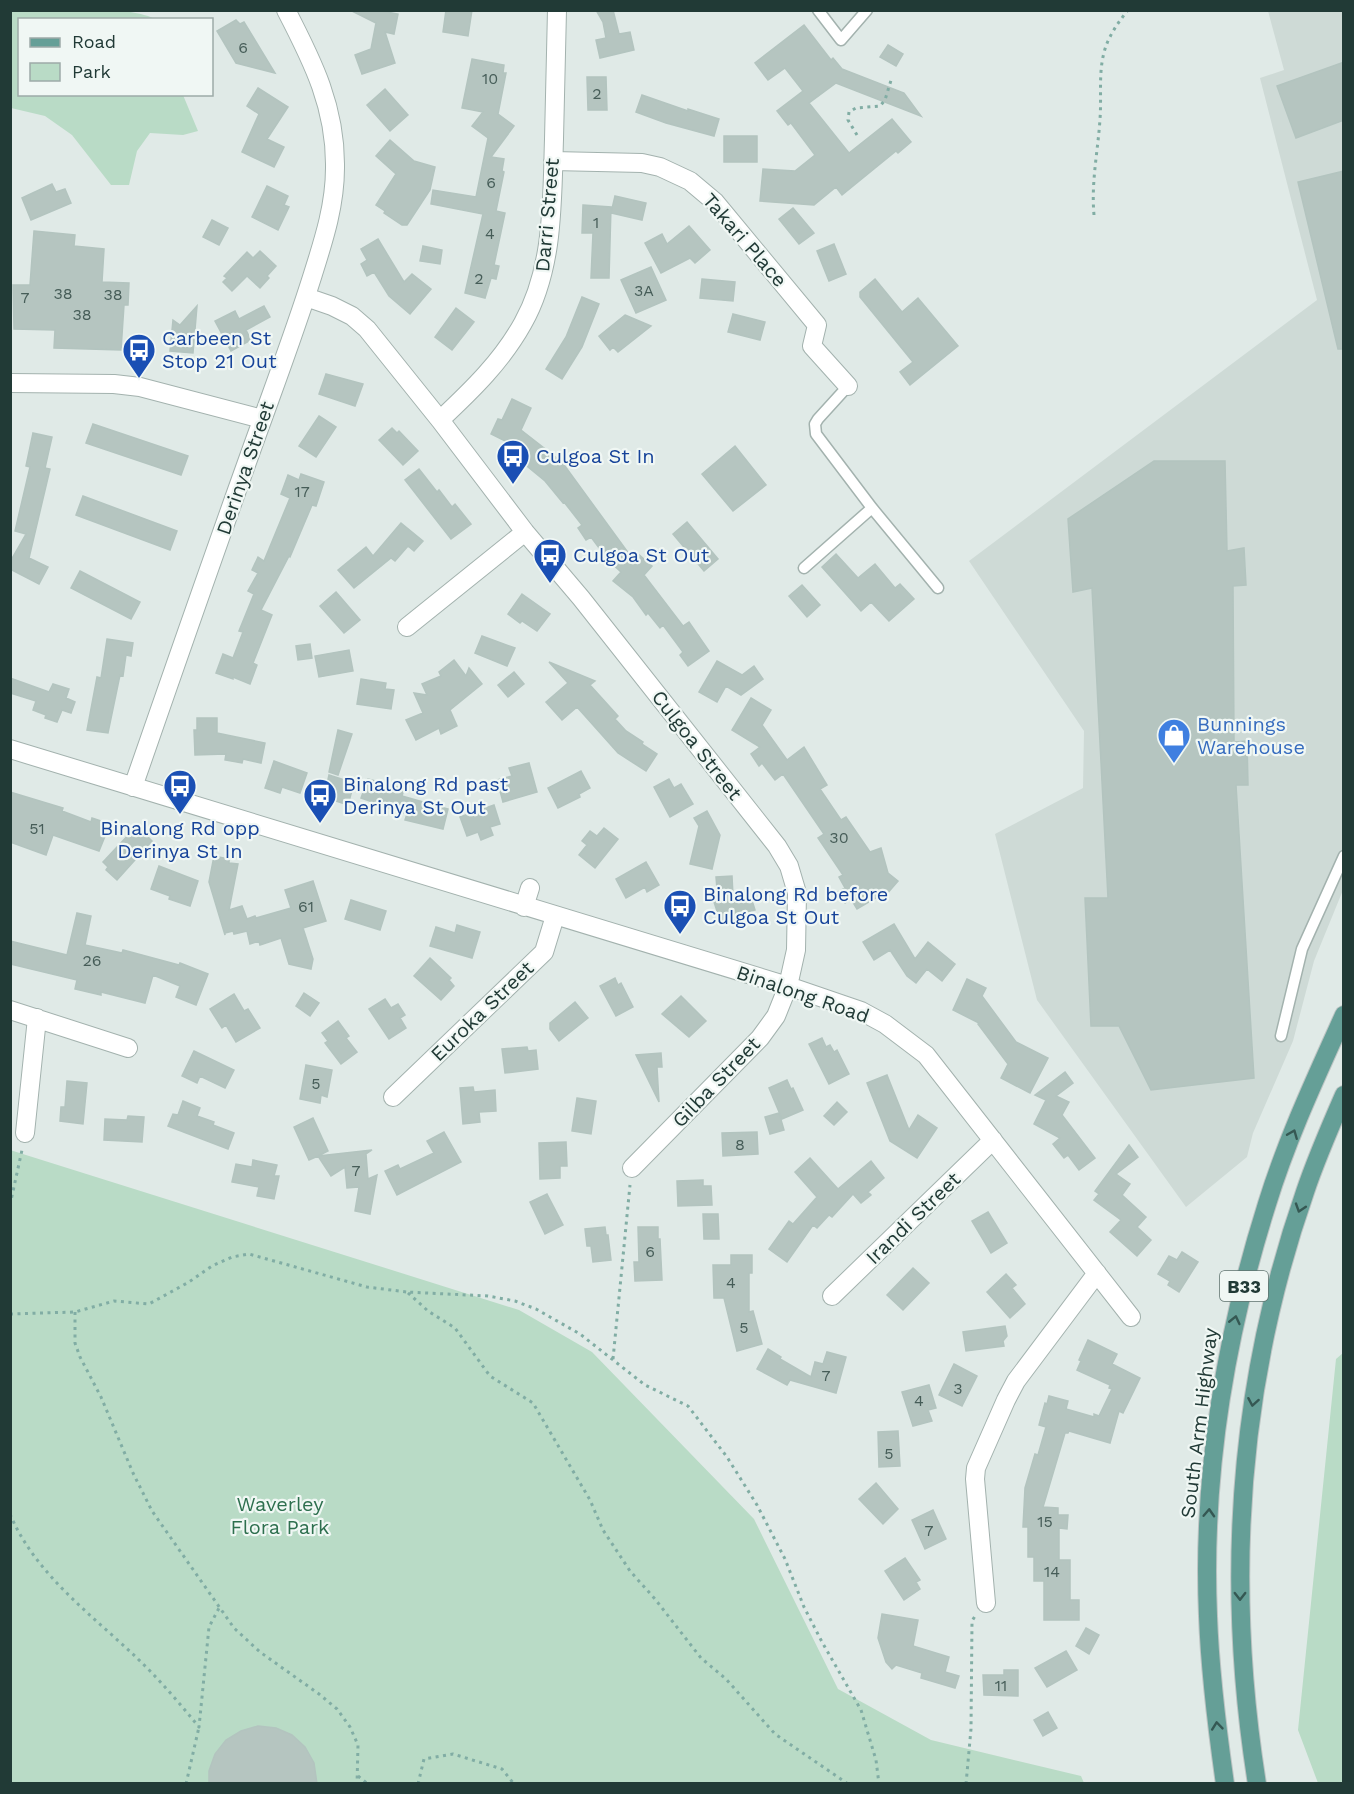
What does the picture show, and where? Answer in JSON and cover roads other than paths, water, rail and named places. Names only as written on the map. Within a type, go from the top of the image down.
[{"type":"main road","name":"South Arm Highway","points":[[1225,1784],[1211,1674],[1207,1572],[1212,1468],[1224,1383],[1235,1318],[1268,1203],[1304,1105],[1344,1015]]},
{"type":"main road","name":"B33","points":[[1257,1784],[1249,1731],[1240,1607],[1242,1506],[1250,1421],[1260,1361],[1288,1245],[1305,1192],[1344,1095]]},
{"type":"street","name":"Derinya Street","points":[[133,786],[306,297],[331,212],[335,186],[334,147],[324,91],[310,57],[285,10]]},
{"type":"street","name":"Darri Street","points":[[440,420],[498,362],[524,322],[535,299],[547,256],[553,161],[557,10]]},
{"type":"street","name":"Takari Place","points":[[553,161],[642,163],[660,167],[690,181],[715,202],[817,324],[812,346],[848,386]]},
{"type":"street","name":"Culgoa Street","points":[[306,297],[332,306],[360,322],[777,846],[789,866],[797,893],[796,950],[788,986]]},
{"type":"street","points":[[10,383],[114,384],[140,387],[262,419]]},
{"type":"street","points":[[407,627],[525,532]]},
{"type":"street","name":"Binalong Road","points":[[10,749],[788,986],[861,1011],[906,1039],[926,1055],[944,1075],[1131,1317]]},
{"type":"street","points":[[524,907],[530,888]]},
{"type":"street","name":"Euroka Street","points":[[393,1097],[544,952],[555,916]]},
{"type":"street","name":"Gilba Street","points":[[632,1168],[760,1038],[776,1016],[788,986]]},
{"type":"street","points":[[10,1010],[128,1048]]},
{"type":"street","points":[[25,1133],[38,1018]]},
{"type":"street","name":"Irandi Street","points":[[832,1296],[993,1140]]},
{"type":"street","points":[[986,1604],[975,1479],[976,1468],[1016,1381],[1097,1273]]},
{"type":"lane","points":[[818,10],[841,40],[867,10]]},
{"type":"lane","points":[[848,386],[826,407],[814,429],[816,434],[872,508],[938,588]]},
{"type":"lane","points":[[804,568],[872,508]]},
{"type":"lane","points":[[1281,1036],[1302,949],[1344,856]]},
{"type":"place","name":"Carbeen St Stop 21 Out","points":[[139,379]]},
{"type":"place","name":"Culgoa St In","points":[[513,485]]},
{"type":"place","name":"Culgoa St Out","points":[[550,584]]},
{"type":"place","name":"Bunnings Warehouse","points":[[1174,764]]},
{"type":"place","name":"Binalong Rd opp Derinya St In","points":[[180,815]]},
{"type":"place","name":"Binalong Rd past Derinya St Out","points":[[320,824]]},
{"type":"place","name":"Binalong Rd before Culgoa St Out","points":[[680,935]]},
{"type":"park label","name":"Waverley Flora Park","points":[[280,1516]]}]
